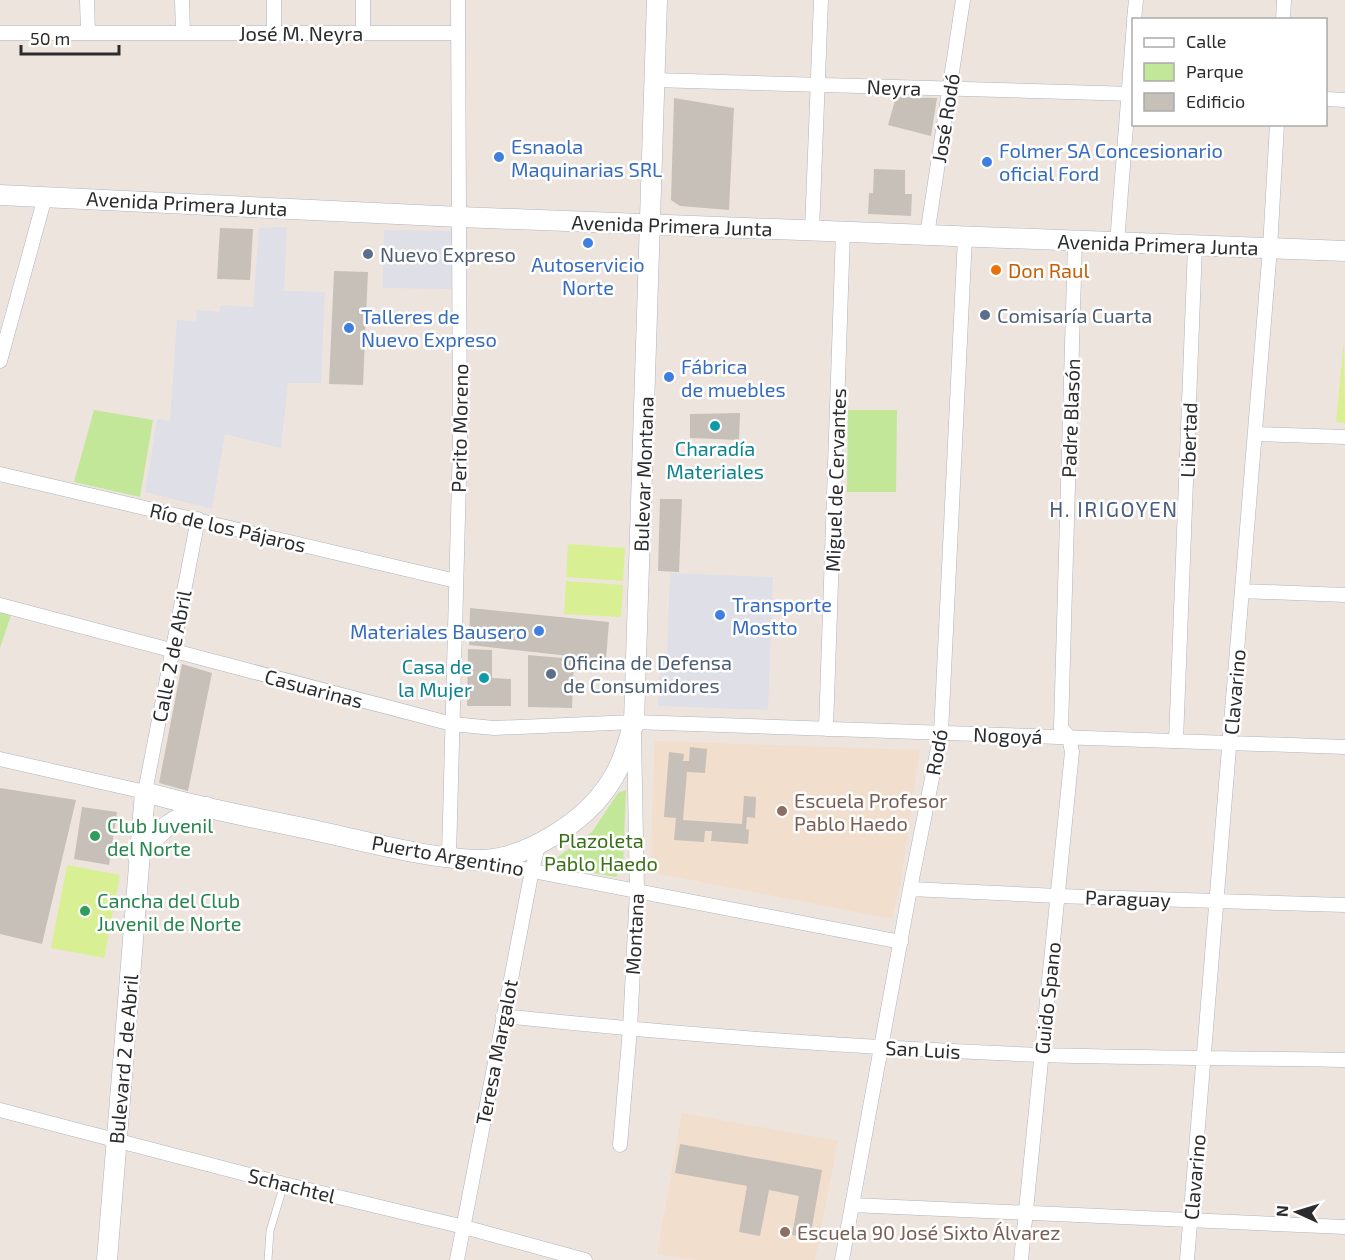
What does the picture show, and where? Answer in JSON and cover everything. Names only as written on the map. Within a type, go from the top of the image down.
[{"type":"main road","name":"Bulevar Montana","points":[[475,860],[498,858],[538,846],[571,824],[610,783],[621,765],[634,722],[657,0]]},
{"type":"main road","name":"Avenida Primera Junta","points":[[0,195],[460,217],[1345,251]]},
{"type":"main road","name":"Puerto Argentino","points":[[145,792],[167,799],[410,851],[475,860]]},
{"type":"main road","points":[[145,792],[157,826]]},
{"type":"main road","points":[[157,826],[172,812],[167,799]]},
{"type":"main road","points":[[157,826],[208,807]]},
{"type":"main road","name":"Bulevard 2 de Abril","points":[[107,1260],[138,857],[157,826]]},
{"type":"street","points":[[87,0],[88,33]]},
{"type":"street","points":[[182,0],[183,33]]},
{"type":"street","points":[[274,0],[274,33]]},
{"type":"street","points":[[363,0],[363,33]]},
{"type":"street","name":"Perito Moreno","points":[[449,856],[460,442],[458,0]]},
{"type":"street","points":[[812,231],[821,0]]},
{"type":"street","name":"José Rodó","points":[[927,235],[963,0]]},
{"type":"street","points":[[1134,18],[1136,0]]},
{"type":"street","points":[[1283,18],[1284,0]]},
{"type":"street","name":"José M. Neyra","points":[[0,33],[458,33]]},
{"type":"street","points":[[1117,243],[1132,58]]},
{"type":"street","name":"Neyra","points":[[654,80],[1130,94]]},
{"type":"street","points":[[1327,99],[1345,100]]},
{"type":"street","name":"Clavarino","points":[[1187,1260],[1270,248],[1277,126]]},
{"type":"street","points":[[0,361],[45,197]]},
{"type":"street","name":"Miguel de Cervantes","points":[[826,729],[843,232]]},
{"type":"street","name":"Rodó","points":[[842,1260],[941,733],[965,237]]},
{"type":"street","name":"Padre Blasón","points":[[1069,737],[1061,728],[1075,241]]},
{"type":"street","name":"Libertad","points":[[1176,741],[1196,246]]},
{"type":"street","points":[[1255,434],[1345,437]]},
{"type":"street","name":"Río de los Pájaros","points":[[0,474],[456,580]]},
{"type":"street","name":"Calle 2 de Abril","points":[[145,792],[198,519]]},
{"type":"street","points":[[1242,591],[1345,595]]},
{"type":"street","name":"Casuarinas","points":[[0,605],[452,724],[494,728],[634,722]]},
{"type":"street","name":"Nogoyá","points":[[634,722],[1345,747]]},
{"type":"street","name":"Montana","points":[[620,1145],[630,1029],[637,890],[634,722]]},
{"type":"street","name":"Guido Spano","points":[[1021,1260],[1072,752],[1069,737]]},
{"type":"street","points":[[0,759],[145,792]]},
{"type":"street","name":"Teresa Margalot","points":[[457,1260],[538,846]]},
{"type":"street","name":"Puerto Argentino","points":[[475,860],[901,942]]},
{"type":"street","name":"Paraguay","points":[[910,889],[1345,905]]},
{"type":"street","name":"San Luis","points":[[503,1016],[630,1029],[881,1047],[1042,1055],[1345,1060]]},
{"type":"street","name":"Schachtel","points":[[0,1110],[284,1184],[464,1227],[585,1260]]},
{"type":"street","points":[[852,1205],[1345,1227]]},
{"type":"lane","points":[[268,1260],[270,1232],[284,1184]]},
{"type":"shaded area","points":[[287,227],[284,291],[325,292],[321,383],[288,383],[281,448],[225,434],[212,509],[145,492],[157,419],[170,421],[177,320],[196,321],[197,310],[219,312],[221,305],[253,307],[259,228]]},
{"type":"shaded area","points":[[384,230],[452,231],[451,289],[383,288]]},
{"type":"shaded area","name":"Transporte Mostto","points":[[670,573],[773,577],[768,710],[658,706],[660,653],[667,653]]},
{"type":"shaded area","name":"Escuela Profesor Pablo Haedo","points":[[655,741],[920,750],[900,886],[892,919],[650,872]]},
{"type":"shaded area","points":[[682,1113],[838,1141],[815,1260],[696,1260],[657,1254]]},
{"type":"green space","points":[[1344,341],[1345,423],[1336,422]]},
{"type":"green space","points":[[94,410],[153,420],[140,497],[74,482]]},
{"type":"green space","points":[[848,410],[897,410],[896,492],[847,492]]},
{"type":"green space","points":[[568,544],[625,548],[623,581],[566,577]]},
{"type":"green space","points":[[566,581],[623,585],[621,617],[564,614]]},
{"type":"green space","points":[[0,612],[11,615],[0,648]]},
{"type":"green space","name":"Plazoleta Pablo Haedo","points":[[626,790],[623,867],[616,877],[548,864],[592,832],[618,793]]},
{"type":"green space","name":"Cancha del Club Juvenil de Norte","points":[[67,865],[120,875],[104,958],[51,948]]},
{"type":"building","points":[[896,97],[937,98],[931,136],[888,125]]},
{"type":"building","points":[[674,98],[734,108],[729,210],[680,206],[671,200]]},
{"type":"building","points":[[874,169],[905,170],[905,194],[912,194],[911,216],[868,214],[869,193],[873,193]]},
{"type":"building","points":[[220,228],[253,229],[250,280],[217,279]]},
{"type":"building","name":"Talleres de Nuevo Expreso","points":[[334,271],[368,272],[363,385],[329,384]]},
{"type":"building","name":"Charadía Materiales","points":[[740,413],[739,440],[690,438],[690,414]]},
{"type":"building","points":[[660,499],[682,499],[679,572],[658,571]]},
{"type":"building","name":"Materiales Bausero","points":[[470,608],[609,622],[606,660],[469,645]]},
{"type":"building","name":"Casa de la Mujer","points":[[468,649],[492,650],[492,678],[511,679],[511,706],[467,706]]},
{"type":"building","name":"Oficina de Defensa de Consumidores","points":[[528,655],[574,659],[572,708],[528,707]]},
{"type":"building","points":[[182,664],[212,673],[188,791],[159,783]]},
{"type":"building","points":[[690,747],[707,749],[705,773],[687,772],[683,820],[742,824],[744,796],[756,797],[755,818],[747,817],[748,844],[711,841],[712,831],[705,831],[704,842],[674,840],[676,818],[664,817],[669,752],[684,754],[683,761],[689,761]]},
{"type":"building","points":[[0,788],[76,800],[42,944],[0,934]]},
{"type":"building","name":"Club Juvenil del Norte","points":[[82,807],[117,812],[109,865],[74,859]]},
{"type":"building","points":[[680,1144],[822,1170],[810,1238],[792,1235],[799,1196],[769,1190],[760,1236],[739,1232],[747,1186],[675,1173]]},
{"type":"place","name":"Esnaola Maquinarias SRL","points":[[499,157]]},
{"type":"place","name":"Folmer SA Concesionario oficial Ford","points":[[987,162]]},
{"type":"place","name":"Autoservicio Norte","points":[[588,243]]},
{"type":"place","name":"Nuevo Expreso","points":[[368,254]]},
{"type":"place","name":"Don Raul","points":[[996,270]]},
{"type":"place","name":"Comisaría Cuarta","points":[[985,315]]},
{"type":"place","name":"Talleres de Nuevo Expreso","points":[[349,328]]},
{"type":"place","name":"Fábrica de muebles","points":[[669,377]]},
{"type":"place","name":"Charadía Materiales","points":[[715,426]]},
{"type":"place","name":"Transporte Mostto","points":[[720,615]]},
{"type":"place","name":"Materiales Bausero","points":[[539,631]]},
{"type":"place","name":"Oficina de Defensa de Consumidores","points":[[551,674]]},
{"type":"place","name":"Casa de la Mujer","points":[[484,678]]},
{"type":"place","name":"Escuela Profesor Pablo Haedo","points":[[782,811]]},
{"type":"place","name":"Club Juvenil del Norte","points":[[95,836]]},
{"type":"place","name":"Cancha del Club Juvenil de Norte","points":[[85,911]]},
{"type":"place","name":"Escuela 90 José Sixto Álvarez","points":[[785,1232]]},
{"type":"district","name":"H. IRIGOYEN","points":[[1114,508]]}]
